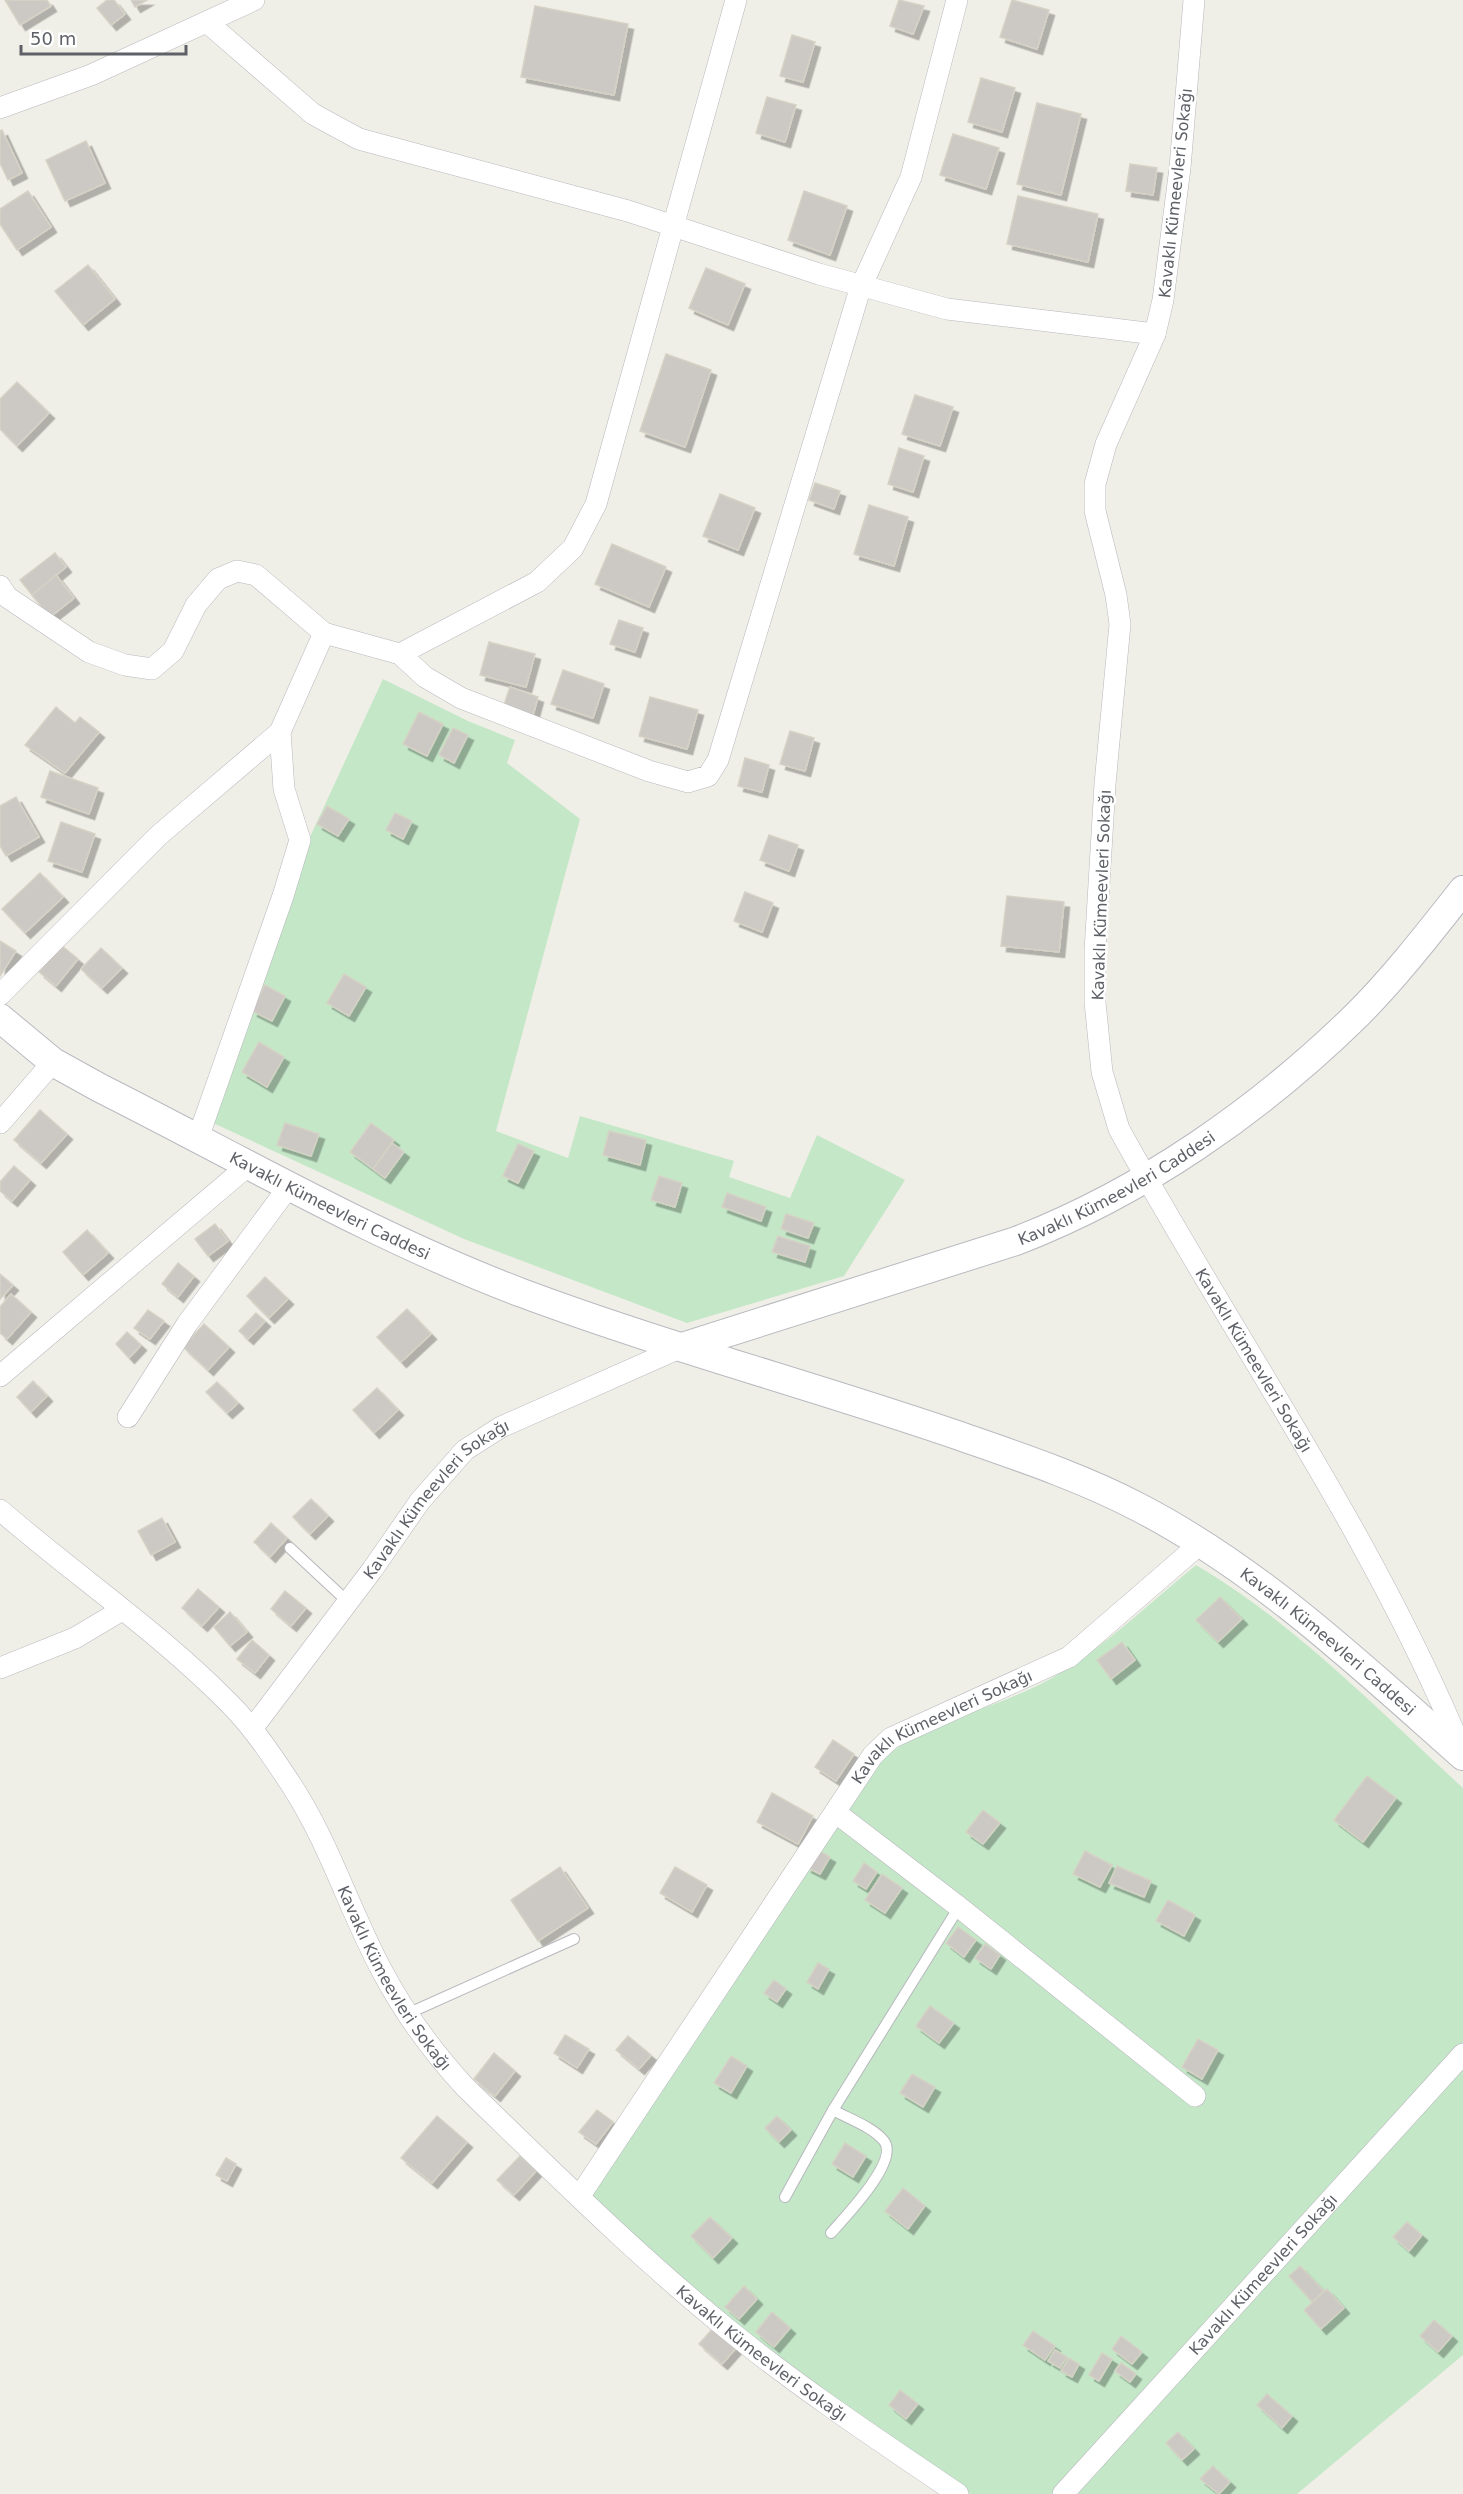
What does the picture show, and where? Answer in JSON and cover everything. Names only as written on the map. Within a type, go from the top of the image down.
[{"type":"street","points":[[0,108],[91,75],[254,0]]},
{"type":"street","points":[[400,654],[537,582],[573,548],[596,504],[736,0]]},
{"type":"street","points":[[0,586],[7,597],[88,652],[125,665],[152,669],[173,651],[196,605],[218,579],[237,571],[256,575],[324,633],[400,654],[425,677],[461,698],[649,771],[688,782],[708,776],[718,760],[861,286],[911,177],[957,0]]},
{"type":"street","name":"Kavaklı Kümeevleri Sokağı","points":[[1194,0],[1169,264],[1155,334],[1106,444],[1095,484],[1095,512],[1116,595],[1120,624],[1101,848],[1095,1002],[1102,1072],[1119,1129],[1146,1179],[1347,1517],[1408,1629],[1436,1688],[1463,1754]]},
{"type":"street","points":[[208,23],[313,114],[359,139],[672,225],[861,286],[937,306],[982,315],[1155,334]]},
{"type":"street","points":[[0,995],[158,836],[280,732],[324,633]]},
{"type":"street","points":[[198,1138],[262,960],[300,840],[284,789],[280,732]]},
{"type":"street","name":"Kavaklı Kümeevleri Caddesi","points":[[682,1347],[1016,1241],[1067,1221],[1146,1179],[1270,1092],[1315,1053],[1390,979],[1463,890]]},
{"type":"street","name":"Kavaklı Kümeevleri Caddesi","points":[[0,1018],[53,1062],[290,1185],[408,1243],[519,1292],[1014,1455],[1138,1507],[1201,1543],[1291,1606],[1463,1754]]},
{"type":"street","points":[[0,1123],[53,1062]]},
{"type":"street","points":[[0,1376],[250,1164]]},
{"type":"street","points":[[128,1417],[187,1324],[290,1185]]},
{"type":"street","name":"Kavaklı Kümeevleri Sokağı","points":[[252,1729],[420,1502],[445,1470],[473,1444],[501,1427],[682,1347]]},
{"type":"street","name":"Kavaklı Kümeevleri Sokağı","points":[[0,1510],[122,1610],[221,1696],[252,1729],[293,1787],[312,1822],[381,1970],[407,2014],[441,2061],[465,2087],[638,2253],[768,2361],[958,2494]]},
{"type":"street","name":"Kavaklı Kümeevleri Sokağı","points":[[579,2197],[651,2093],[873,1755],[891,1738],[1069,1657],[1201,1543]]},
{"type":"street","points":[[0,1668],[75,1638],[122,1610]]},
{"type":"street","points":[[835,1812],[959,1907],[1195,2096]]},
{"type":"street","name":"Kavaklı Kümeevleri Sokağı","points":[[1063,2494],[1463,2054]]},
{"type":"lane","points":[[290,1548],[348,1602]]},
{"type":"lane","points":[[785,2197],[833,2110],[959,1907]]},
{"type":"lane","points":[[407,2014],[574,1939]]},
{"type":"lane","points":[[831,2233],[877,2178],[888,2151],[886,2142],[873,2132],[833,2110]]},
{"type":"green space","points":[[383,679],[468,721],[515,740],[507,763],[580,819],[496,1131],[568,1158],[580,1116],[734,1161],[729,1177],[790,1198],[817,1135],[905,1180],[844,1276],[687,1323],[464,1239],[213,1123],[310,837]]},
{"type":"green space","points":[[1196,1565],[1233,1588],[1302,1641],[1463,1788],[1463,2046],[1056,2494],[967,2494],[753,2344],[591,2196],[880,1762],[916,1736],[1031,1689],[1052,1678],[1108,1639]]},
{"type":"green space","points":[[1463,2058],[1463,2355],[1297,2494],[1071,2494]]},
{"type":"building","points":[[5,0],[47,0],[51,6],[20,25]]},
{"type":"building","points":[[107,0],[114,0],[125,14],[111,25],[97,8]]},
{"type":"building","points":[[131,0],[147,0],[135,7]]},
{"type":"building","points":[[899,0],[924,6],[913,34],[890,26]]},
{"type":"building","points":[[1012,0],[1049,10],[1037,49],[1000,37]]},
{"type":"building","points":[[535,6],[628,24],[614,95],[521,77]]},
{"type":"building","points":[[792,35],[815,42],[803,82],[780,76]]},
{"type":"building","points":[[981,78],[1015,88],[1002,132],[968,122]]},
{"type":"building","points":[[767,97],[796,105],[785,142],[756,133]]},
{"type":"building","points":[[1037,103],[1081,114],[1061,195],[1017,184]]},
{"type":"building","points":[[2,130],[22,173],[8,180],[0,163],[0,131]]},
{"type":"building","points":[[953,134],[999,148],[986,189],[940,175]]},
{"type":"building","points":[[86,141],[105,183],[65,201],[46,160]]},
{"type":"building","points":[[1130,164],[1157,168],[1153,195],[1126,191]]},
{"type":"building","points":[[28,191],[51,227],[17,250],[0,224],[0,209]]},
{"type":"building","points":[[804,191],[847,206],[830,255],[788,240]]},
{"type":"building","points":[[1018,196],[1098,214],[1088,262],[1007,244]]},
{"type":"building","points":[[88,265],[115,299],[83,325],[55,291]]},
{"type":"building","points":[[706,268],[745,284],[728,325],[689,308]]},
{"type":"building","points":[[666,354],[711,370],[685,447],[640,431]]},
{"type":"building","points":[[17,382],[49,413],[17,446],[0,429],[0,399]]},
{"type":"building","points":[[915,395],[953,407],[940,446],[902,434]]},
{"type":"building","points":[[899,448],[924,456],[913,492],[888,484]]},
{"type":"building","points":[[815,483],[840,491],[834,509],[809,500]]},
{"type":"building","points":[[720,494],[755,508],[738,550],[703,536]]},
{"type":"building","points":[[869,505],[908,517],[894,566],[854,554]]},
{"type":"building","points":[[612,544],[666,567],[649,607],[595,584]]},
{"type":"building","points":[[55,553],[66,567],[32,595],[20,580]]},
{"type":"building","points":[[56,575],[74,598],[50,617],[32,595]]},
{"type":"building","points":[[619,620],[643,628],[635,652],[610,644]]},
{"type":"building","points":[[489,642],[535,654],[526,687],[480,675]]},
{"type":"building","points":[[563,670],[604,684],[593,718],[551,704]]},
{"type":"building","points":[[510,687],[538,697],[533,715],[504,705]]},
{"type":"building","points":[[650,697],[698,710],[687,749],[639,736]]},
{"type":"building","points":[[56,707],[75,723],[80,717],[99,732],[65,773],[25,745]]},
{"type":"building","points":[[419,712],[443,724],[427,756],[403,744]]},
{"type":"building","points":[[453,728],[468,735],[454,763],[439,755]]},
{"type":"building","points":[[790,731],[814,738],[805,771],[780,764]]},
{"type":"building","points":[[745,758],[769,765],[762,792],[738,786]]},
{"type":"building","points":[[50,771],[98,788],[89,814],[41,797]]},
{"type":"building","points":[[16,797],[39,837],[6,856],[0,846],[0,806]]},
{"type":"building","points":[[327,806],[349,819],[338,836],[317,824]]},
{"type":"building","points":[[395,813],[412,821],[403,839],[386,830]]},
{"type":"building","points":[[61,822],[95,834],[82,872],[48,861]]},
{"type":"building","points":[[769,835],[798,845],[789,871],[760,860]]},
{"type":"building","points":[[40,873],[63,897],[25,933],[2,909]]},
{"type":"building","points":[[745,892],[773,903],[762,932],[734,921]]},
{"type":"building","points":[[1007,896],[1064,902],[1059,952],[1001,946]]},
{"type":"building","points":[[0,941],[16,951],[0,976]]},
{"type":"building","points":[[61,945],[78,959],[56,986],[39,972]]},
{"type":"building","points":[[101,948],[122,968],[102,988],[81,969]]},
{"type":"building","points":[[344,974],[366,987],[349,1016],[327,1003]]},
{"type":"building","points":[[265,985],[285,996],[272,1021],[252,1011]]},
{"type":"building","points":[[259,1042],[284,1057],[267,1087],[242,1072]]},
{"type":"building","points":[[40,1110],[67,1134],[41,1163],[14,1140]]},
{"type":"building","points":[[285,1123],[319,1134],[311,1156],[277,1145]]},
{"type":"building","points":[[371,1123],[394,1140],[373,1169],[350,1152]]},
{"type":"building","points":[[609,1131],[646,1140],[640,1165],[603,1155]]},
{"type":"building","points":[[392,1143],[404,1152],[385,1178],[373,1169]]},
{"type":"building","points":[[518,1144],[534,1151],[518,1183],[503,1176]]},
{"type":"building","points":[[14,1166],[30,1180],[12,1201],[0,1191],[0,1182]]},
{"type":"building","points":[[659,1176],[682,1183],[675,1207],[651,1200]]},
{"type":"building","points":[[727,1193],[766,1207],[761,1221],[722,1207]]},
{"type":"building","points":[[786,1214],[814,1223],[808,1238],[781,1229]]},
{"type":"building","points":[[215,1224],[228,1241],[208,1256],[195,1239]]},
{"type":"building","points":[[87,1230],[108,1253],[83,1275],[63,1252]]},
{"type":"building","points":[[778,1236],[810,1246],[805,1262],[772,1252]]},
{"type":"building","points":[[178,1263],[194,1276],[178,1297],[162,1284]]},
{"type":"building","points":[[0,1274],[13,1285],[0,1299]]},
{"type":"building","points":[[265,1277],[288,1299],[269,1318],[247,1296]]},
{"type":"building","points":[[11,1294],[31,1312],[7,1339],[0,1333],[0,1307]]},
{"type":"building","points":[[407,1309],[431,1334],[401,1362],[377,1337]]},
{"type":"building","points":[[148,1310],[164,1321],[150,1339],[134,1328]]},
{"type":"building","points":[[256,1313],[265,1321],[248,1339],[239,1331]]},
{"type":"building","points":[[204,1324],[229,1347],[208,1370],[183,1347]]},
{"type":"building","points":[[127,1332],[141,1345],[129,1358],[116,1344]]},
{"type":"building","points":[[33,1381],[47,1396],[31,1412],[17,1397]]},
{"type":"building","points":[[217,1382],[238,1403],[227,1413],[206,1392]]},
{"type":"building","points":[[377,1388],[398,1410],[374,1433],[353,1410]]},
{"type":"building","points":[[311,1499],[328,1516],[310,1534],[293,1517]]},
{"type":"building","points":[[162,1518],[175,1542],[151,1555],[138,1531]]},
{"type":"building","points":[[271,1523],[287,1538],[270,1557],[254,1542]]},
{"type":"building","points":[[198,1589],[219,1607],[202,1626],[182,1608]]},
{"type":"building","points":[[285,1591],[306,1608],[291,1626],[271,1609]]},
{"type":"building","points":[[1220,1597],[1242,1619],[1218,1642],[1196,1620]]},
{"type":"building","points":[[230,1612],[247,1632],[230,1646],[214,1627]]},
{"type":"building","points":[[252,1640],[269,1655],[255,1673],[237,1659]]},
{"type":"building","points":[[1122,1642],[1135,1660],[1111,1679],[1097,1660]]},
{"type":"building","points":[[833,1740],[854,1754],[836,1781],[815,1767]]},
{"type":"building","points":[[1367,1776],[1396,1798],[1363,1842],[1334,1820]]},
{"type":"building","points":[[772,1793],[813,1816],[798,1844],[757,1822]]},
{"type":"building","points":[[983,1810],[1000,1823],[983,1844],[966,1832]]},
{"type":"building","points":[[816,1849],[830,1857],[820,1874],[806,1867]]},
{"type":"building","points":[[1085,1851],[1112,1865],[1100,1887],[1073,1874]]},
{"type":"building","points":[[864,1863],[877,1872],[866,1889],[853,1881]]},
{"type":"building","points":[[1117,1866],[1151,1881],[1144,1897],[1109,1883]]},
{"type":"building","points":[[560,1867],[588,1908],[538,1941],[511,1900]]},
{"type":"building","points":[[675,1867],[707,1885],[692,1912],[660,1893]]},
{"type":"building","points":[[882,1874],[902,1888],[885,1913],[865,1900]]},
{"type":"building","points":[[1168,1900],[1195,1915],[1184,1936],[1156,1921]]},
{"type":"building","points":[[958,1927],[976,1940],[964,1957],[946,1943]]},
{"type":"building","points":[[985,1944],[1000,1955],[991,1969],[975,1958]]},
{"type":"building","points":[[818,1963],[829,1969],[818,1989],[807,1982]]},
{"type":"building","points":[[774,1980],[786,1989],[777,2002],[764,1993]]},
{"type":"building","points":[[930,2006],[954,2023],[939,2043],[916,2026]]},
{"type":"building","points":[[565,2035],[589,2049],[577,2068],[554,2053]]},
{"type":"building","points":[[628,2036],[651,2055],[639,2069],[616,2050]]},
{"type":"building","points":[[1198,2039],[1218,2050],[1202,2079],[1182,2067]]},
{"type":"building","points":[[494,2053],[515,2071],[495,2096],[474,2079]]},
{"type":"building","points":[[731,2056],[747,2066],[731,2093],[714,2083]]},
{"type":"building","points":[[912,2074],[935,2087],[923,2107],[900,2093]]},
{"type":"building","points":[[597,2110],[613,2122],[596,2144],[579,2132]]},
{"type":"building","points":[[437,2116],[467,2142],[432,2183],[401,2158]]},
{"type":"building","points":[[777,2116],[791,2130],[779,2142],[765,2128]]},
{"type":"building","points":[[845,2143],[866,2156],[853,2177],[832,2164]]},
{"type":"building","points":[[520,2156],[536,2171],[514,2195],[497,2180]]},
{"type":"building","points":[[226,2158],[236,2164],[227,2181],[216,2175]]},
{"type":"building","points":[[903,2188],[925,2206],[908,2229],[885,2211]]},
{"type":"building","points":[[710,2217],[732,2238],[713,2258],[691,2236]]},
{"type":"building","points":[[1407,2222],[1422,2235],[1409,2251],[1393,2237]]},
{"type":"building","points":[[1300,2266],[1324,2291],[1312,2302],[1289,2276]]},
{"type":"building","points":[[744,2286],[757,2299],[739,2319],[725,2307]]},
{"type":"building","points":[[1327,2289],[1344,2308],[1321,2329],[1304,2310]]},
{"type":"building","points":[[772,2312],[790,2328],[774,2347],[756,2332]]},
{"type":"building","points":[[1434,2320],[1452,2336],[1438,2352],[1420,2336]]},
{"type":"building","points":[[715,2326],[738,2346],[722,2364],[699,2344]]},
{"type":"building","points":[[1033,2331],[1055,2346],[1045,2360],[1023,2345]]},
{"type":"building","points":[[1121,2336],[1142,2352],[1132,2364],[1112,2349]]},
{"type":"building","points":[[1055,2350],[1067,2357],[1060,2368],[1048,2361]]},
{"type":"building","points":[[1102,2353],[1112,2359],[1099,2381],[1089,2375]]},
{"type":"building","points":[[1069,2358],[1079,2364],[1072,2377],[1061,2371]]},
{"type":"building","points":[[1121,2363],[1136,2374],[1130,2382],[1115,2371]]},
{"type":"building","points":[[900,2390],[918,2404],[906,2419],[889,2405]]},
{"type":"building","points":[[1267,2394],[1292,2416],[1282,2428],[1257,2405]]},
{"type":"building","points":[[1178,2432],[1194,2449],[1182,2460],[1166,2443]]},
{"type":"building","points":[[1213,2466],[1230,2482],[1219,2494],[1200,2479]]}]
